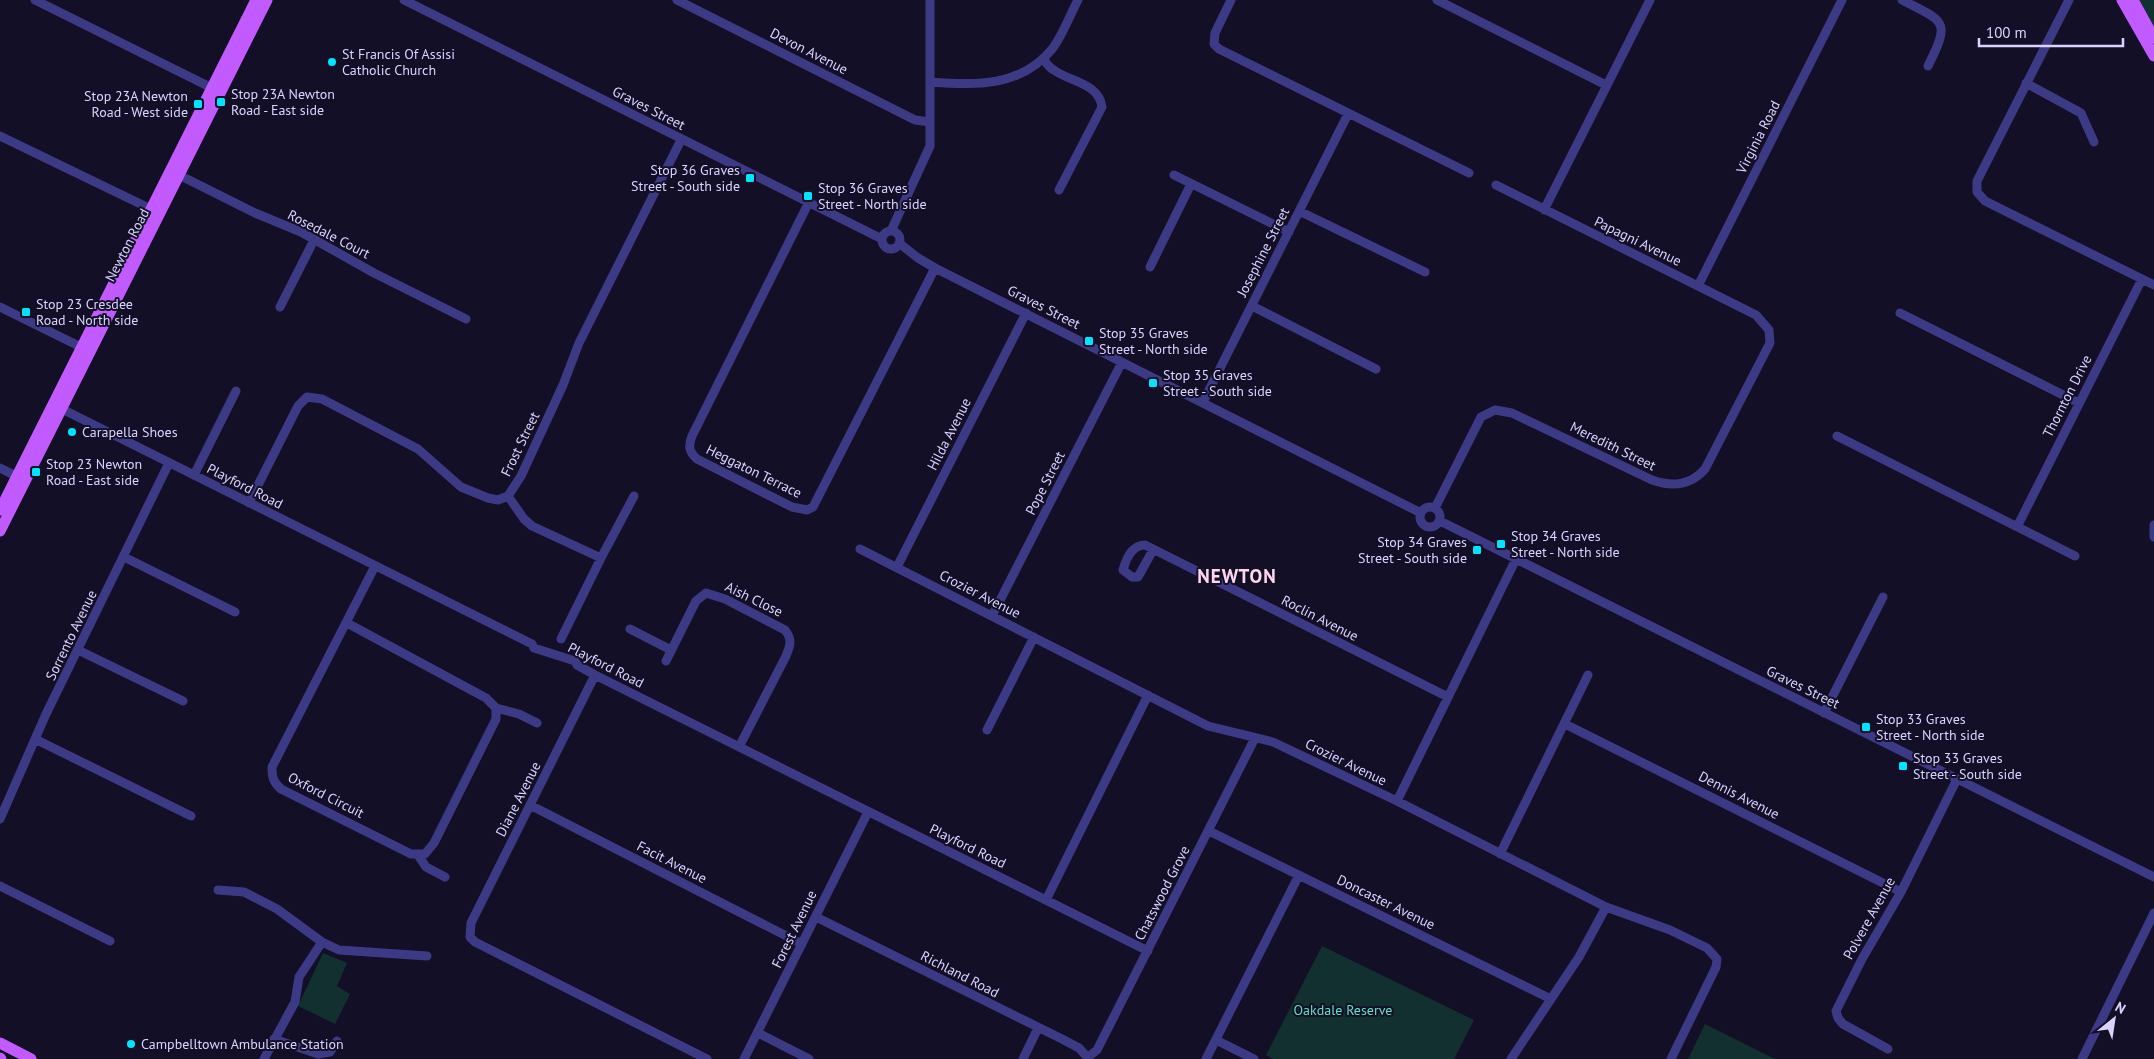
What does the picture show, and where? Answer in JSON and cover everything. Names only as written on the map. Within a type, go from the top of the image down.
[{"type":"main road","name":"Newton Road","points":[[155,211],[179,175],[256,0]]},
{"type":"main road","name":"Newton Road","points":[[0,531],[21,478],[155,211],[217,90],[267,0]]},
{"type":"main road","points":[[2122,0],[2154,56]]},
{"type":"main road","points":[[2133,0],[2154,38]]},
{"type":"main road","name":"Newton Road","points":[[0,510],[21,478]]},
{"type":"main road","points":[[0,1043],[31,1059]]},
{"type":"street","points":[[34,0],[217,90]]},
{"type":"street","name":"Graves Street","points":[[404,0],[808,204],[882,239]]},
{"type":"street","name":"Devon Avenue","points":[[677,0],[915,120],[930,122]]},
{"type":"street","points":[[891,231],[898,235],[899,243],[896,247],[890,248],[884,245],[882,239],[886,233],[891,231],[928,154],[930,146],[930,0]]},
{"type":"street","points":[[930,82],[980,85],[1017,76],[1043,58],[1054,46],[1078,0]]},
{"type":"street","points":[[1231,0],[1215,33],[1214,44],[1219,49],[1468,173]]},
{"type":"street","points":[[1436,0],[1606,85]]},
{"type":"street","points":[[1544,210],[1650,0]]},
{"type":"street","name":"Virginia Road","points":[[1698,286],[1842,0]]},
{"type":"street","points":[[1902,0],[1935,18],[1941,24],[1943,32],[1928,66]]},
{"type":"street","points":[[2069,0],[1977,181],[1977,192],[1985,201],[2154,285]]},
{"type":"street","points":[[1043,58],[1053,70],[1094,91],[1100,96],[1102,107],[1059,190]]},
{"type":"street","points":[[2026,83],[2081,113],[2094,142]]},
{"type":"street","name":"Josephine Street","points":[[1203,402],[1348,114]]},
{"type":"street","points":[[0,136],[155,211]]},
{"type":"street","name":"Frost Street","points":[[249,503],[298,406],[307,397],[322,399],[418,449],[460,487],[498,500],[508,496],[521,476],[563,386],[579,343],[681,140]]},
{"type":"street","name":"Rosedale Court","points":[[179,175],[314,240],[466,319]]},
{"type":"street","points":[[1174,175],[1289,232]]},
{"type":"street","points":[[1150,267],[1191,184]]},
{"type":"street","name":"Papagni Avenue","points":[[1496,185],[1756,315],[1766,324]]},
{"type":"street","name":"Heggaton Terrace","points":[[808,204],[692,436],[689,447],[691,454],[697,459],[792,506],[807,510],[813,507],[935,268]]},
{"type":"street","points":[[1299,211],[1425,272]]},
{"type":"street","points":[[280,307],[314,240]]},
{"type":"street","name":"Graves Street","points":[[899,243],[935,268],[1421,513]]},
{"type":"street","name":"Thornton Drive","points":[[2018,525],[2142,279]]},
{"type":"street","points":[[1252,306],[1376,369]]},
{"type":"street","points":[[0,307],[86,349]]},
{"type":"street","name":"Hilda Avenue","points":[[897,567],[1026,313]]},
{"type":"street","points":[[1900,313],[2079,403]]},
{"type":"street","name":"Meredith Street","points":[[1435,508],[1481,417],[1495,410],[1512,413],[1652,480],[1670,485],[1689,482],[1705,469],[1766,353],[1770,337],[1766,324]]},
{"type":"street","name":"Pope Street","points":[[992,616],[1122,362]]},
{"type":"street","points":[[194,475],[236,391]]},
{"type":"street","name":"Playford Road","points":[[57,407],[532,644],[534,648],[575,661],[577,665],[595,675],[1148,951]]},
{"type":"street","points":[[1837,436],[2018,525],[2075,556]]},
{"type":"street","name":"Sorrento Avenue","points":[[0,819],[37,740],[46,714],[169,463]]},
{"type":"street","points":[[0,468],[21,478]]},
{"type":"street","points":[[508,496],[524,519],[532,526],[602,558]]},
{"type":"street","points":[[561,639],[634,496]]},
{"type":"street","points":[[1429,507],[1435,508],[1440,513],[1440,521],[1434,527],[1427,526],[1420,519],[1421,513],[1429,507]]},
{"type":"street","name":"Graves Street","points":[[1440,521],[2154,877]]},
{"type":"street","points":[[2154,525],[2152,532],[2154,537]]},
{"type":"street","name":"Crozier Avenue","points":[[860,548],[1208,726],[1273,742],[1397,801],[1606,907],[1670,930],[1707,948],[1717,959],[1716,968],[1671,1059]]},
{"type":"street","name":"Roclin Avenue","points":[[1153,550],[1448,697]]},
{"type":"street","points":[[124,557],[235,612]]},
{"type":"street","points":[[1397,801],[1516,559]]},
{"type":"street","name":"Oxford Circuit","points":[[375,566],[272,767],[274,783],[282,790],[411,854],[418,855],[426,867],[445,877]]},
{"type":"street","name":"Aish Close","points":[[666,661],[696,601],[706,593],[726,599],[785,630],[790,637],[791,643],[739,747]]},
{"type":"street","points":[[1824,713],[1883,597]]},
{"type":"street","points":[[347,623],[486,698],[496,708],[519,714],[537,723]]},
{"type":"street","points":[[630,628],[671,650]]},
{"type":"street","points":[[987,730],[1034,637]]},
{"type":"street","points":[[78,650],[184,701]]},
{"type":"street","name":"Diane Avenue","points":[[595,675],[471,923],[470,937],[475,942],[707,1059]]},
{"type":"street","points":[[1500,854],[1588,675]]},
{"type":"street","points":[[1046,900],[1148,695]]},
{"type":"street","points":[[418,855],[425,854],[434,843],[496,719],[496,708]]},
{"type":"street","name":"Dennis Avenue","points":[[1565,724],[1901,892]]},
{"type":"street","name":"Chatswood Grove","points":[[1089,1058],[1098,1050],[1255,738]]},
{"type":"street","points":[[37,740],[191,816]]},
{"type":"street","name":"Polvere Avenue","points":[[1888,1049],[1843,1024],[1838,1018],[1836,1011],[1862,958],[1901,892],[1956,779]]},
{"type":"street","name":"Facit Avenue","points":[[530,805],[802,944]]},
{"type":"street","name":"Forest Avenue","points":[[744,1059],[868,812]]},
{"type":"street","name":"Doncaster Avenue","points":[[1209,831],[1551,999]]},
{"type":"street","points":[[1206,1059],[1299,875]]},
{"type":"street","points":[[0,886],[110,941]]},
{"type":"street","points":[[218,890],[244,892],[277,909],[322,942],[339,950],[427,956]]},
{"type":"street","points":[[1511,1059],[1579,957],[1606,907]]},
{"type":"street","points":[[2082,1059],[2154,913]]},
{"type":"street","name":"Richland Road","points":[[816,917],[1079,1048],[1089,1058]]},
{"type":"street","points":[[264,1059],[295,1002],[299,977],[322,942]]},
{"type":"street","points":[[1023,1059],[1038,1028]]},
{"type":"street","points":[[758,1033],[809,1059]]},
{"type":"street","points":[[274,1039],[318,1054],[330,1052],[337,1041]]},
{"type":"street","points":[[1216,1040],[1254,1059]]},
{"type":"green space","points":[[2133,0],[2154,0],[2154,38]]},
{"type":"green space","name":"Oakdale Reserve","points":[[1322,946],[1474,1020],[1454,1059],[1273,1059],[1266,1055]]},
{"type":"green space","points":[[323,953],[347,963],[337,986],[350,994],[335,1024],[298,1006]]},
{"type":"green space","points":[[1705,1024],[1775,1059],[1688,1059]]},
{"type":"place","name":"St Francis Of Assisi Catholic Church","points":[[332,62]]},
{"type":"place","name":"Stop 23A Newton Road - East side","points":[[221,102]]},
{"type":"place","name":"Stop 23A Newton Road - West side","points":[[198,104]]},
{"type":"place","name":"Stop 36 Graves Street - South side","points":[[750,178]]},
{"type":"place","name":"Stop 36 Graves Street - North side","points":[[808,196]]},
{"type":"place","name":"Stop 23 Cresdee Road - North side","points":[[26,312]]},
{"type":"place","name":"Stop 35 Graves Street - North side","points":[[1089,341]]},
{"type":"place","name":"Stop 35 Graves Street - South side","points":[[1153,383]]},
{"type":"place","name":"Carapella Shoes","points":[[72,432]]},
{"type":"place","name":"Stop 23 Newton Road - East side","points":[[36,472]]},
{"type":"place","name":"Stop 34 Graves Street - North side","points":[[1501,544]]},
{"type":"place","name":"Stop 34 Graves Street - South side","points":[[1477,550]]},
{"type":"place","name":"Stop 33 Graves Street - North side","points":[[1866,727]]},
{"type":"place","name":"Stop 33 Graves Street - South side","points":[[1903,766]]},
{"type":"place","name":"Campbelltown Ambulance Station","points":[[131,1044]]},
{"type":"district","name":"NEWTON","points":[[1237,576]]}]
